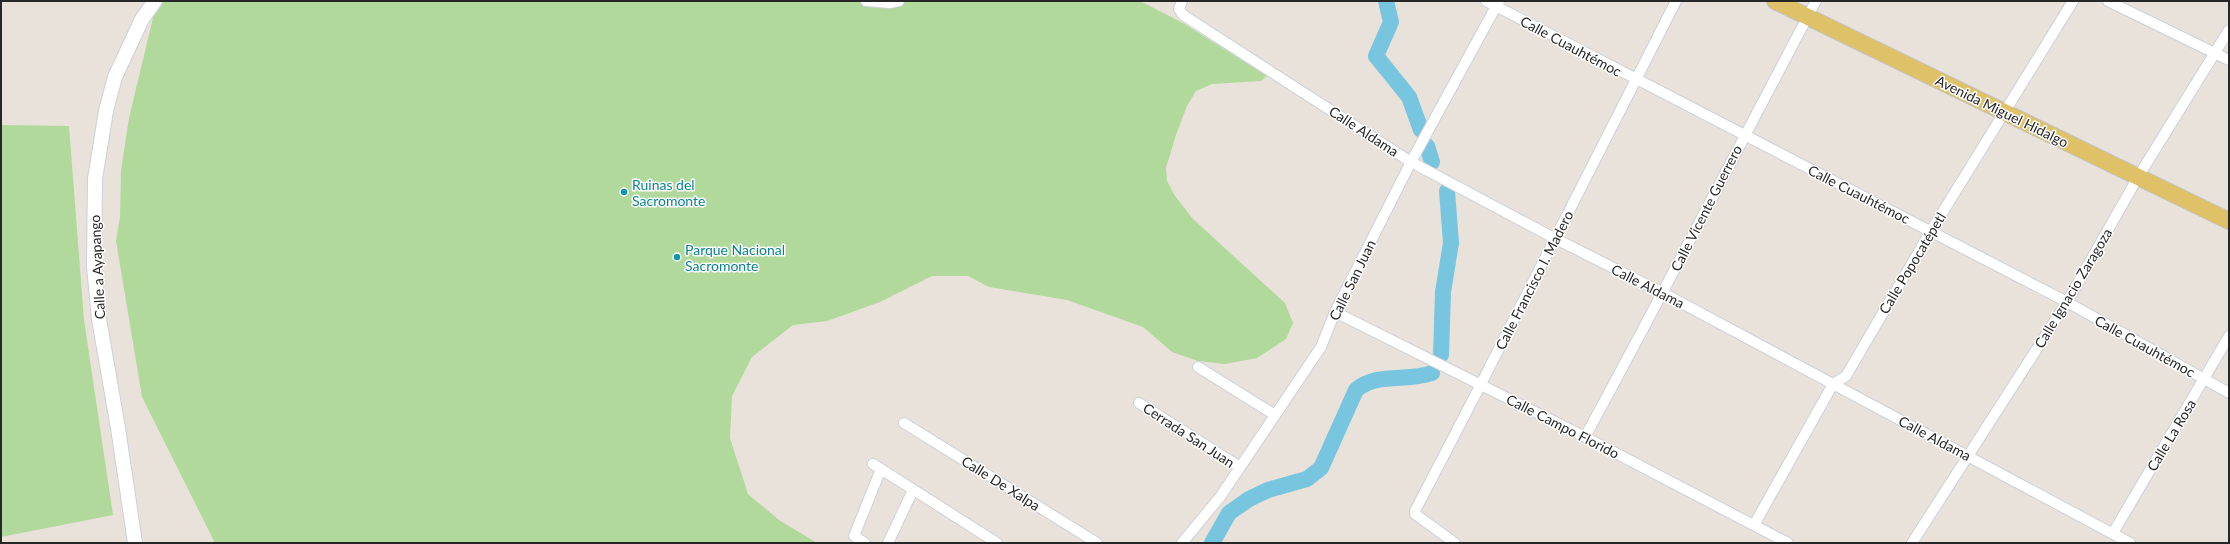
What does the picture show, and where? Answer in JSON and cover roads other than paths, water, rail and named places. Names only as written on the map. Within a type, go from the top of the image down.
[{"type":"main road","name":"Calle a Ayapango","points":[[135,543],[118,428],[99,319],[94,266],[95,187],[106,111],[115,77],[142,19],[155,1]]},
{"type":"main road","name":"Avenida Miguel Hidalgo","points":[[1775,1],[2229,221]]},
{"type":"street","points":[[866,1],[890,3],[899,1]]},
{"type":"street","name":"Calle Cuauhtémoc","points":[[1486,1],[1497,4],[1635,80],[2067,302],[2229,393]]},
{"type":"street","name":"Calle Francisco I. Madero","points":[[1455,543],[1421,520],[1415,514],[1415,511],[1482,384],[1676,1]]},
{"type":"street","name":"Calle Vicente Guerrero","points":[[1585,437],[1663,293],[1816,1]]},
{"type":"street","name":"Calle Popocatépetl","points":[[1754,525],[1833,384],[1846,376],[1930,231],[2073,1]]},
{"type":"street","points":[[2108,1],[2229,60]]},
{"type":"street","name":"Calle San Juan","points":[[1182,543],[1220,497],[1321,347],[1335,312],[1411,162],[1497,4]]},
{"type":"street","name":"Calle Aldama","points":[[1180,5],[1183,15],[1411,162],[1556,239],[1663,293],[2130,543]]},
{"type":"street","name":"Calle Ignacio Zaragoza","points":[[1912,543],[2067,302],[2138,177],[2229,30]]},
{"type":"street","name":"Calle Campo Florido","points":[[1335,312],[1482,384],[1788,543]]},
{"type":"street","name":"Calle La Rosa","points":[[2113,533],[2229,336]]},
{"type":"street","points":[[1198,367],[1275,415]]},
{"type":"street","name":"Cerrada San Juan","points":[[1138,402],[1240,467]]},
{"type":"street","name":"Calle De Xalpa","points":[[904,423],[1097,543]]},
{"type":"street","points":[[865,543],[854,536],[877,467],[997,543]]},
{"type":"street","points":[[888,543],[913,490]]},
{"type":"waterway","points":[[1386,1],[1391,22],[1376,56],[1409,97],[1421,130]]},
{"type":"waterway","points":[[1427,146],[1432,162]]},
{"type":"waterway","points":[[1441,355],[1443,292],[1451,243],[1447,191]]},
{"type":"waterway","points":[[1212,543],[1229,513],[1249,499],[1268,490],[1307,479],[1321,468],[1356,390],[1364,384],[1373,381],[1422,376],[1432,373]]},
{"type":"place","name":"Ruinas del Sacromonte","points":[[624,192]]},
{"type":"place","name":"Parque Nacional Sacromonte","points":[[677,257]]}]
